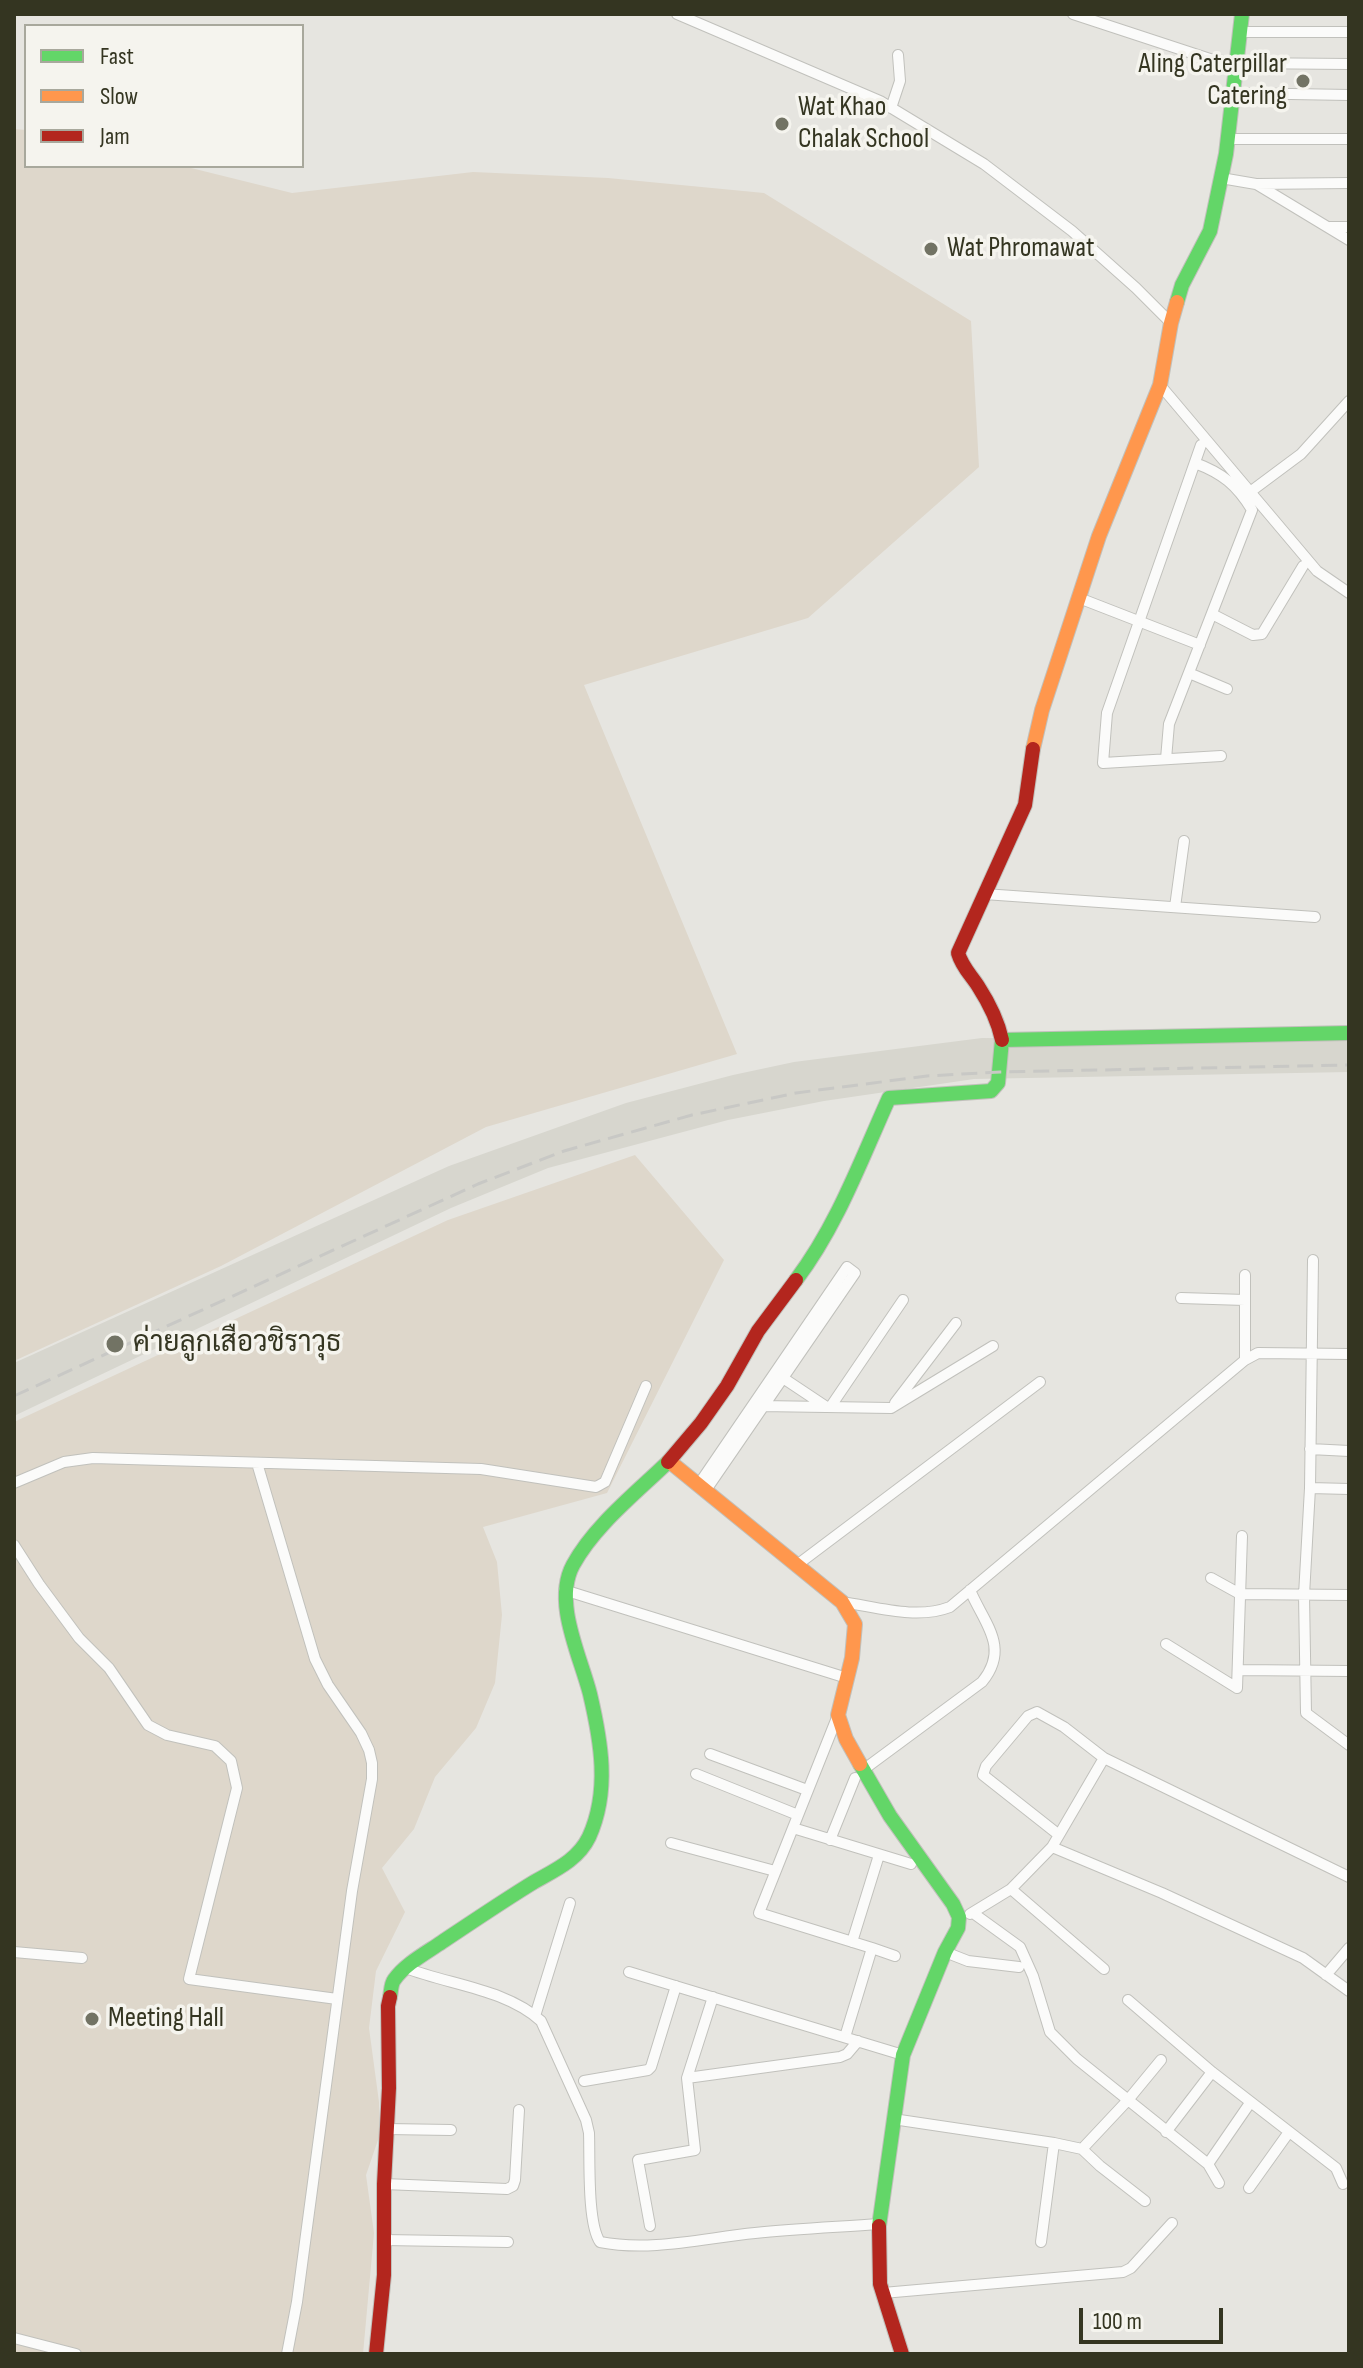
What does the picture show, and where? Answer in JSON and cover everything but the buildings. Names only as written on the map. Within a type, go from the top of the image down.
[{"type":"street","points":[[677,14],[701,19],[880,101],[984,164],[1072,231],[1171,323]]},
{"type":"street","points":[[1073,14],[1210,59],[1236,63],[1349,64]]},
{"type":"street","points":[[376,2354],[384,2275],[388,2006],[393,1981],[415,1960],[574,1858],[587,1841],[596,1820],[602,1791],[601,1753],[564,1590],[573,1565],[602,1526],[669,1461],[727,1386],[758,1331],[812,1259],[841,1205],[889,1098],[991,1091],[998,1083],[1002,1040],[999,1025],[977,984],[962,968],[958,953],[1025,805],[1032,752],[1042,710],[1099,536],[1160,385],[1171,323],[1182,285],[1210,231],[1227,139],[1242,14]]},
{"type":"street","points":[[1239,32],[1349,32]]},
{"type":"street","points":[[891,108],[900,81],[898,55]]},
{"type":"street","points":[[1233,93],[1349,95]]},
{"type":"street","points":[[1227,139],[1349,139]]},
{"type":"street","points":[[1221,178],[1256,184],[1349,183]]},
{"type":"street","points":[[1256,184],[1349,240]]},
{"type":"street","points":[[1328,227],[1349,227]]},
{"type":"street","points":[[1160,385],[1317,571],[1349,593]]},
{"type":"street","points":[[1250,492],[1301,454],[1349,401]]},
{"type":"street","points":[[1201,445],[1107,713],[1103,763],[1221,756]]},
{"type":"street","points":[[1166,759],[1169,724],[1252,510],[1226,477],[1195,463]]},
{"type":"street","points":[[1212,614],[1253,635],[1262,634],[1303,566]]},
{"type":"street","points":[[1079,598],[1200,645]]},
{"type":"street","points":[[1189,673],[1227,689]]},
{"type":"street","points":[[1175,907],[1184,841]]},
{"type":"street","points":[[984,894],[1315,917]]},
{"type":"street","points":[[1002,1040],[1349,1033]]},
{"type":"street","points":[[1313,1260],[1310,1488],[1304,1595],[1306,1713],[1349,1745]]},
{"type":"street","points":[[1245,1275],[1245,1360]]},
{"type":"street","points":[[1181,1298],[1245,1300]]},
{"type":"street","points":[[828,1406],[903,1300]]},
{"type":"street","points":[[702,1487],[819,1317]]},
{"type":"street","points":[[891,1408],[956,1323]]},
{"type":"street","points":[[759,1405],[891,1408],[993,1346]]},
{"type":"street","points":[[842,1602],[916,1613],[935,1613],[950,1607],[1245,1360],[1258,1353],[1349,1354]]},
{"type":"street","points":[[779,1375],[828,1406]]},
{"type":"street","points":[[797,1565],[1040,1382]]},
{"type":"street","points":[[14,1483],[77,1458],[481,1469],[596,1487],[605,1482],[646,1386]]},
{"type":"street","points":[[1310,1449],[1349,1451]]},
{"type":"street","points":[[669,1461],[842,1602],[855,1624],[852,1658],[838,1715],[759,1913],[895,1956]]},
{"type":"street","points":[[257,1463],[315,1659],[328,1685],[361,1733],[372,1763],[297,2302],[287,2354]]},
{"type":"street","points":[[1310,1488],[1349,1489]]},
{"type":"street","points":[[1166,1644],[1237,1688],[1242,1536]]},
{"type":"street","points":[[14,1545],[79,1638],[109,1668],[148,1725],[167,1735],[215,1746],[231,1761],[237,1788],[189,1979],[337,1999]]},
{"type":"street","points":[[1211,1578],[1240,1594],[1349,1595]]},
{"type":"street","points":[[564,1590],[847,1678]]},
{"type":"street","points":[[830,1840],[859,1774],[982,1682],[992,1669],[991,1629],[970,1590]]},
{"type":"street","points":[[1238,1670],[1349,1671]]},
{"type":"street","points":[[1059,1835],[983,1775],[983,1770],[1028,1716],[1037,1712],[1064,1727],[1104,1758],[1349,1877]]},
{"type":"street","points":[[838,1715],[859,1774],[953,1904],[1020,1947],[1033,1976],[1050,2032],[1077,2059],[1208,2164],[1219,2183]]},
{"type":"street","points":[[710,1754],[807,1790]]},
{"type":"street","points":[[902,2354],[880,2284],[878,2256],[879,2224],[903,2055],[945,1952],[966,1915],[1011,1889],[1052,1847],[1104,1758]]},
{"type":"street","points":[[696,1774],[798,1815]]},
{"type":"street","points":[[793,1828],[911,1864]]},
{"type":"street","points":[[671,1843],[775,1871]]},
{"type":"street","points":[[1052,1847],[1162,1893],[1303,1958],[1349,1991]]},
{"type":"street","points":[[852,1942],[879,1855]]},
{"type":"street","points":[[1011,1889],[1104,1969]]},
{"type":"street","points":[[535,2016],[570,1903]]},
{"type":"street","points":[[845,2037],[872,1948]]},
{"type":"street","points":[[1326,1975],[1349,1948]]},
{"type":"street","points":[[14,1952],[82,1958]]},
{"type":"street","points":[[945,1952],[968,1961],[1019,1967]]},
{"type":"street","points":[[406,1968],[500,1997],[528,2009],[541,2021],[586,2120],[592,2217],[600,2242],[618,2245],[683,2243],[753,2233],[879,2224]]},
{"type":"street","points":[[629,1972],[903,2055]]},
{"type":"street","points":[[584,2081],[651,2067],[676,1986]]},
{"type":"street","points":[[650,2226],[638,2160],[695,2150],[687,2078],[713,1997]]},
{"type":"street","points":[[1128,2000],[1250,2103],[1336,2168],[1343,2184]]},
{"type":"street","points":[[687,2078],[840,2057],[847,2054],[858,2041]]},
{"type":"street","points":[[1082,2149],[1161,2060]]},
{"type":"street","points":[[1166,2132],[1212,2072]]},
{"type":"street","points":[[1208,2164],[1250,2103]]},
{"type":"street","points":[[384,2184],[507,2189],[513,2186],[519,2110]]},
{"type":"street","points":[[893,2119],[1082,2149],[1145,2201]]},
{"type":"street","points":[[387,2129],[451,2130]]},
{"type":"street","points":[[1249,2188],[1289,2132]]},
{"type":"street","points":[[1041,2242],[1054,2143]]},
{"type":"street","points":[[883,2293],[1123,2272],[1131,2268],[1172,2223]]},
{"type":"street","points":[[384,2240],[508,2242]]},
{"type":"street","points":[[14,2338],[76,2354]]},
{"type":"shaded area","points":[[14,129],[24,130],[24,168],[191,168],[292,193],[473,172],[608,178],[764,193],[971,321],[979,467],[808,618],[584,685],[737,1054],[486,1127],[221,1266],[14,1361]]},
{"type":"shaded area","points":[[982,1038],[1349,1039],[1349,1072],[974,1079],[824,1101],[728,1120],[548,1168],[451,1208],[14,1416],[14,1363],[449,1166],[626,1103],[733,1075],[794,1062]]},
{"type":"shaded area","name":"ค่ายลูกเสือวชิราวุธ","points":[[635,1155],[724,1260],[607,1493],[483,1527],[497,1562],[502,1615],[495,1683],[476,1728],[435,1777],[414,1829],[382,1868],[405,1912],[376,1971],[369,2028],[379,2102],[379,2137],[366,2175],[374,2233],[363,2354],[14,2354],[14,1422],[448,1220]]},
{"type":"railway","points":[[14,1396],[478,1184],[564,1151],[692,1115],[796,1093],[927,1076],[1349,1065]]},
{"type":"traffic: fast","points":[[1177,302],[1182,285],[1210,231],[1226,154],[1242,14]]},
{"type":"traffic: fast","points":[[796,1280],[836,1215],[889,1098],[991,1091],[998,1083],[1002,1040],[1349,1033]]},
{"type":"traffic: fast","points":[[390,1997],[394,1980],[410,1964],[565,1864],[579,1852],[589,1837],[600,1802],[602,1766],[590,1694],[570,1629],[566,1595],[568,1580],[573,1565],[592,1537],[668,1462]]},
{"type":"traffic: fast","points":[[860,1764],[890,1816],[959,1917],[958,1928],[903,2055],[879,2226]]},
{"type":"traffic: slow","points":[[1033,749],[1042,710],[1099,536],[1160,385],[1177,302]]},
{"type":"traffic: slow","points":[[669,1461],[842,1602],[855,1624],[852,1658],[838,1715],[846,1739],[860,1764]]},
{"type":"traffic: jam","points":[[1002,1040],[989,1006],[958,953],[1025,805],[1033,749]]},
{"type":"traffic: jam","points":[[668,1462],[701,1423],[727,1386],[758,1331],[796,1280]]},
{"type":"traffic: jam","points":[[376,2354],[384,2275],[390,1997]]},
{"type":"traffic: jam","points":[[879,2226],[880,2284],[902,2354]]},
{"type":"place","name":"Aling Caterpillar Catering","points":[[1303,81]]},
{"type":"place","name":"Wat Khao Chalak School","points":[[782,124]]},
{"type":"place","name":"Wat Phromawat","points":[[931,249]]},
{"type":"place","name":"ค่ายลูกเสือวชิราวุธ","points":[[115,1344]]},
{"type":"place","name":"Meeting Hall","points":[[92,2019]]}]
